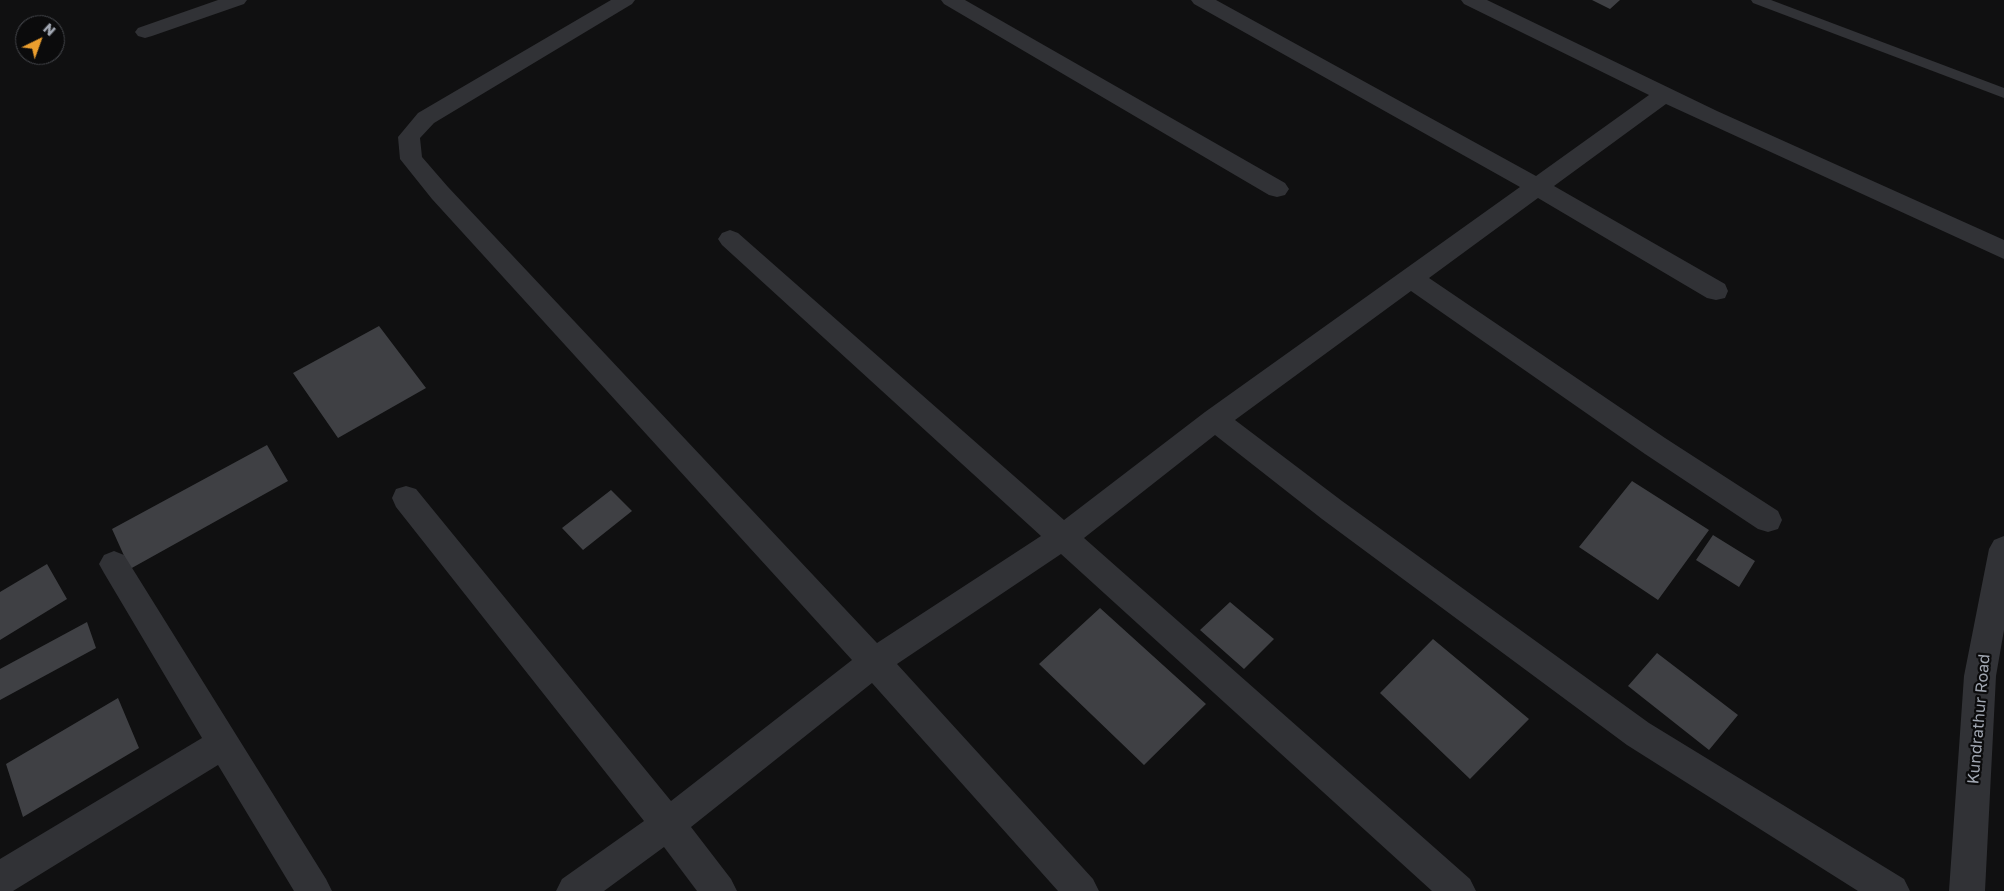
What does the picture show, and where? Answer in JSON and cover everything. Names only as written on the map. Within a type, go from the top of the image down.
[{"type":"street","points":[[145,32],[237,0]]},
{"type":"street","points":[[625,0],[426,118],[409,137],[411,158],[446,200],[874,662],[1081,891]]},
{"type":"street","points":[[952,0],[1277,189]]},
{"type":"street","points":[[1201,0],[1354,83],[1716,291]]},
{"type":"street","points":[[1471,0],[1710,116],[2004,250]]},
{"type":"street","points":[[574,891],[668,824],[874,662],[1063,537],[1215,420],[1665,94]]},
{"type":"street","points":[[730,239],[1458,891]]},
{"type":"street","points":[[1410,278],[1655,446],[1768,520]]},
{"type":"street","points":[[1215,420],[1332,510],[1638,734],[1858,872],[1892,891]]},
{"type":"street","points":[[406,498],[720,891]]},
{"type":"street","name":"Kundrathur Road","points":[[1967,891],[1980,676],[2004,549]]},
{"type":"street","points":[[114,564],[314,891]]},
{"type":"street","points":[[0,879],[224,743]]},
{"type":"lane","points":[[1758,0],[2004,93]]},
{"type":"building","points":[[1592,0],[1620,0],[1610,9]]},
{"type":"building","points":[[379,326],[426,388],[338,438],[293,373]]},
{"type":"building","points":[[267,445],[288,481],[130,569],[112,529]]},
{"type":"building","points":[[1632,481],[1709,530],[1658,600],[1579,547]]},
{"type":"building","points":[[611,490],[632,511],[583,550],[562,528]]},
{"type":"building","points":[[1713,535],[1755,561],[1739,587],[1696,560]]},
{"type":"building","points":[[47,564],[67,599],[0,640],[0,592]]},
{"type":"building","points":[[1230,602],[1274,639],[1244,669],[1200,630]]},
{"type":"building","points":[[1100,608],[1206,704],[1144,765],[1039,664]]},
{"type":"building","points":[[87,622],[96,648],[0,700],[0,669]]},
{"type":"building","points":[[1433,639],[1529,719],[1470,779],[1380,693]]},
{"type":"building","points":[[1657,653],[1738,715],[1709,750],[1628,686]]},
{"type":"building","points":[[118,698],[139,748],[23,817],[6,764]]}]
